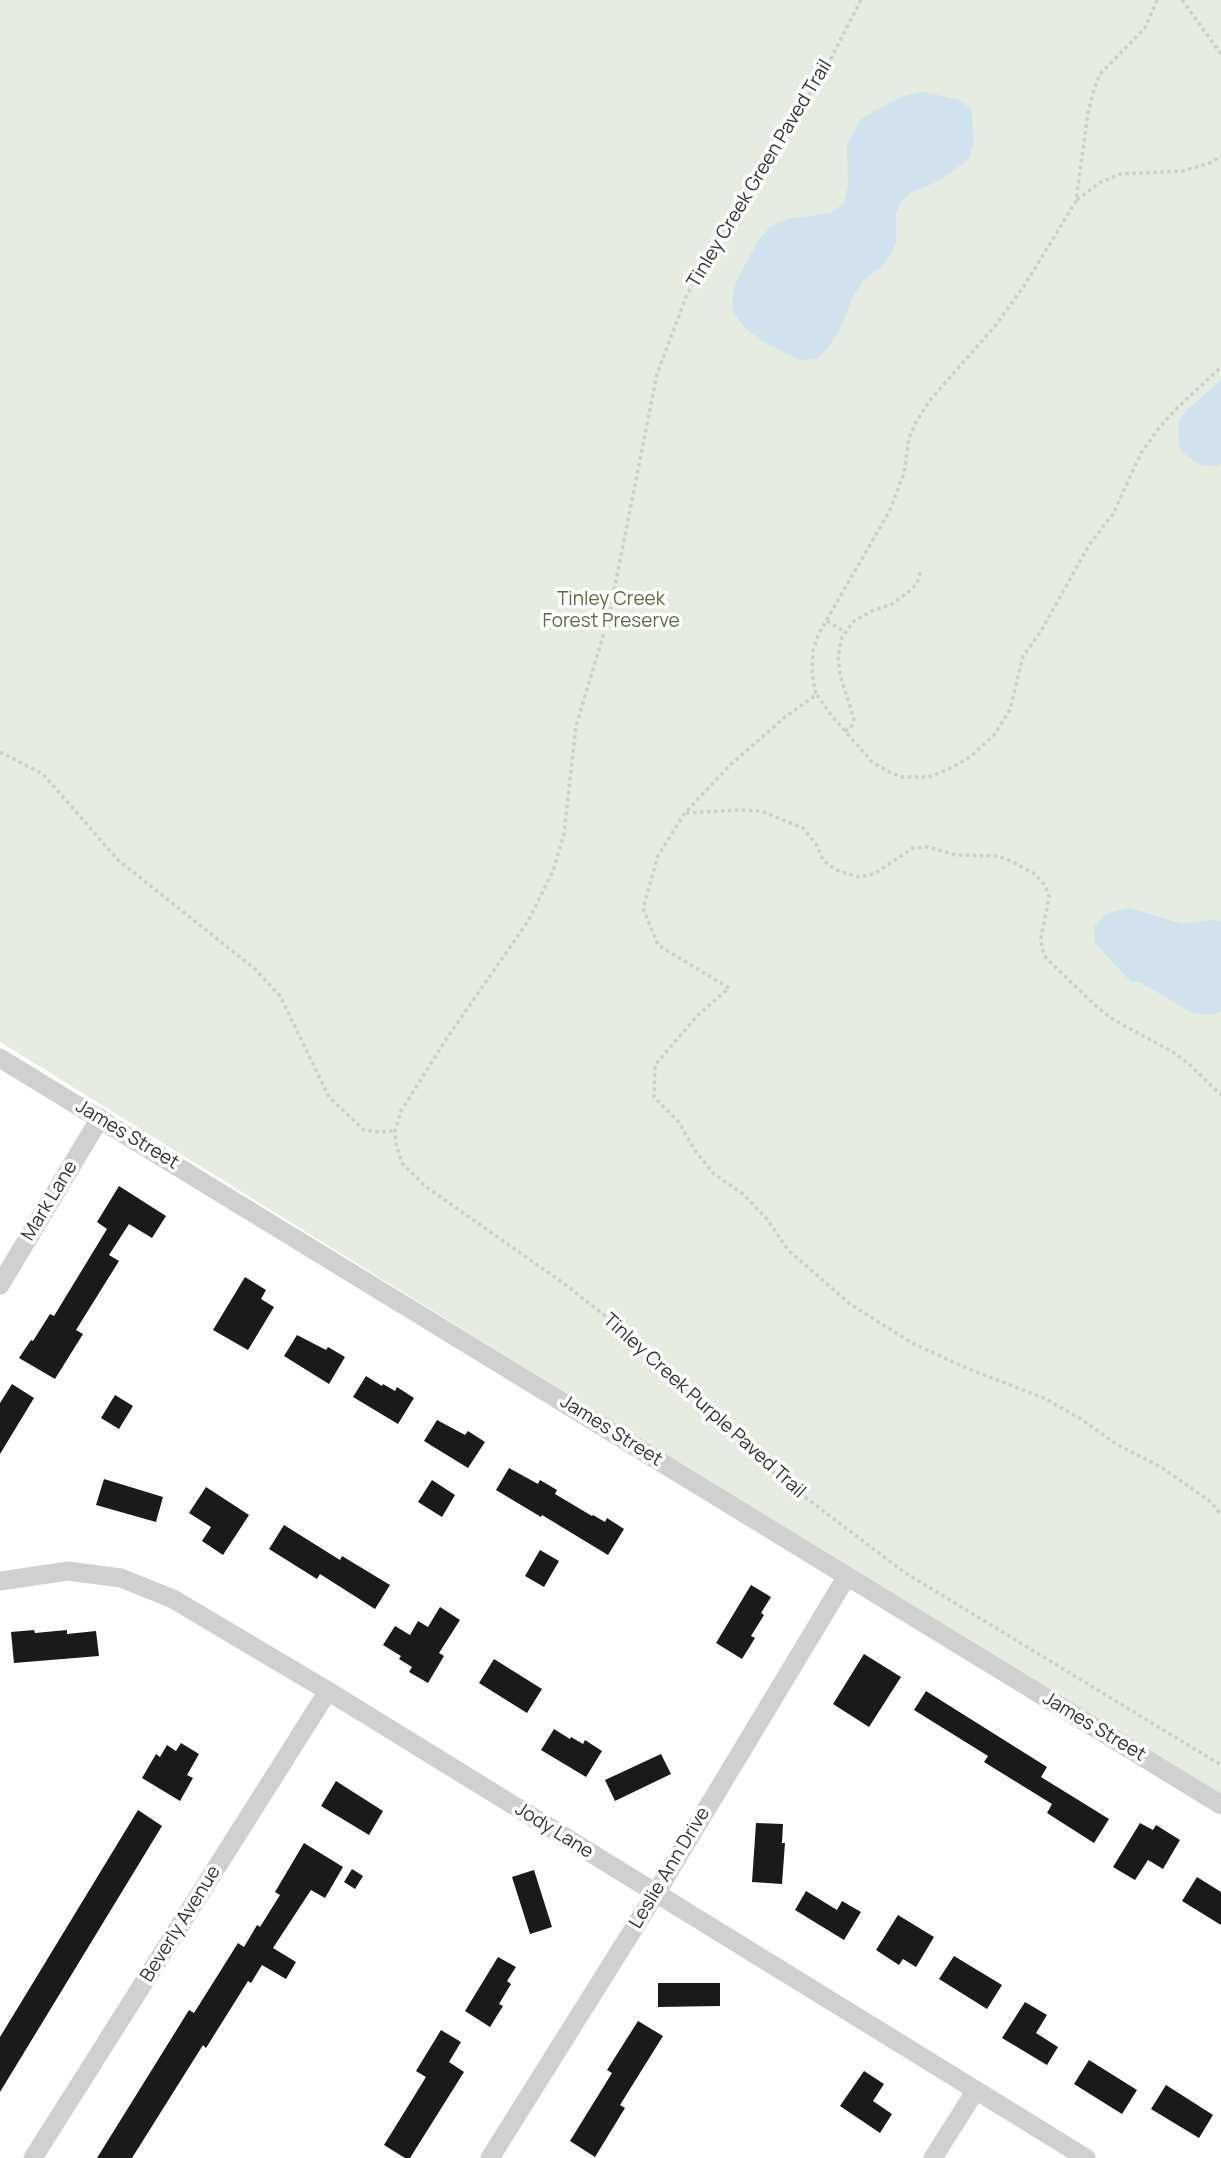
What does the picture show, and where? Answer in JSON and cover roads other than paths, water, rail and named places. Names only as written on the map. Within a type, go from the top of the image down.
[{"type":"street","name":"James Street","points":[[0,1058],[1221,1805]]},
{"type":"street","name":"Mark Lane","points":[[0,1285],[100,1118]]},
{"type":"street","name":"Jody Lane","points":[[0,1581],[68,1571],[121,1578],[173,1599],[328,1691],[1086,2158]]},
{"type":"street","name":"Leslie Ann Drive","points":[[490,2158],[656,1893],[848,1576]]},
{"type":"street","name":"Beverly Avenue","points":[[33,2158],[328,1691]]},
{"type":"street","points":[[933,2158],[976,2090]]},
{"type":"water","points":[[923,92],[960,100],[971,109],[974,142],[969,159],[939,181],[912,192],[902,200],[896,214],[896,242],[892,253],[882,266],[864,280],[853,296],[840,329],[827,349],[816,359],[799,360],[762,341],[742,325],[733,311],[732,301],[736,282],[758,241],[771,226],[788,219],[831,213],[844,203],[848,186],[847,144],[861,119],[900,97]]},
{"type":"water","points":[[1221,380],[1221,464],[1200,465],[1183,453],[1179,445],[1178,422],[1186,411]]},
{"type":"water","points":[[1130,908],[1182,924],[1221,921],[1221,1011],[1213,1015],[1192,1013],[1140,982],[1131,982],[1095,943],[1094,927],[1108,913]]},
{"type":"park label","name":"Tinley Creek Forest Preserve","points":[[611,611]]}]
